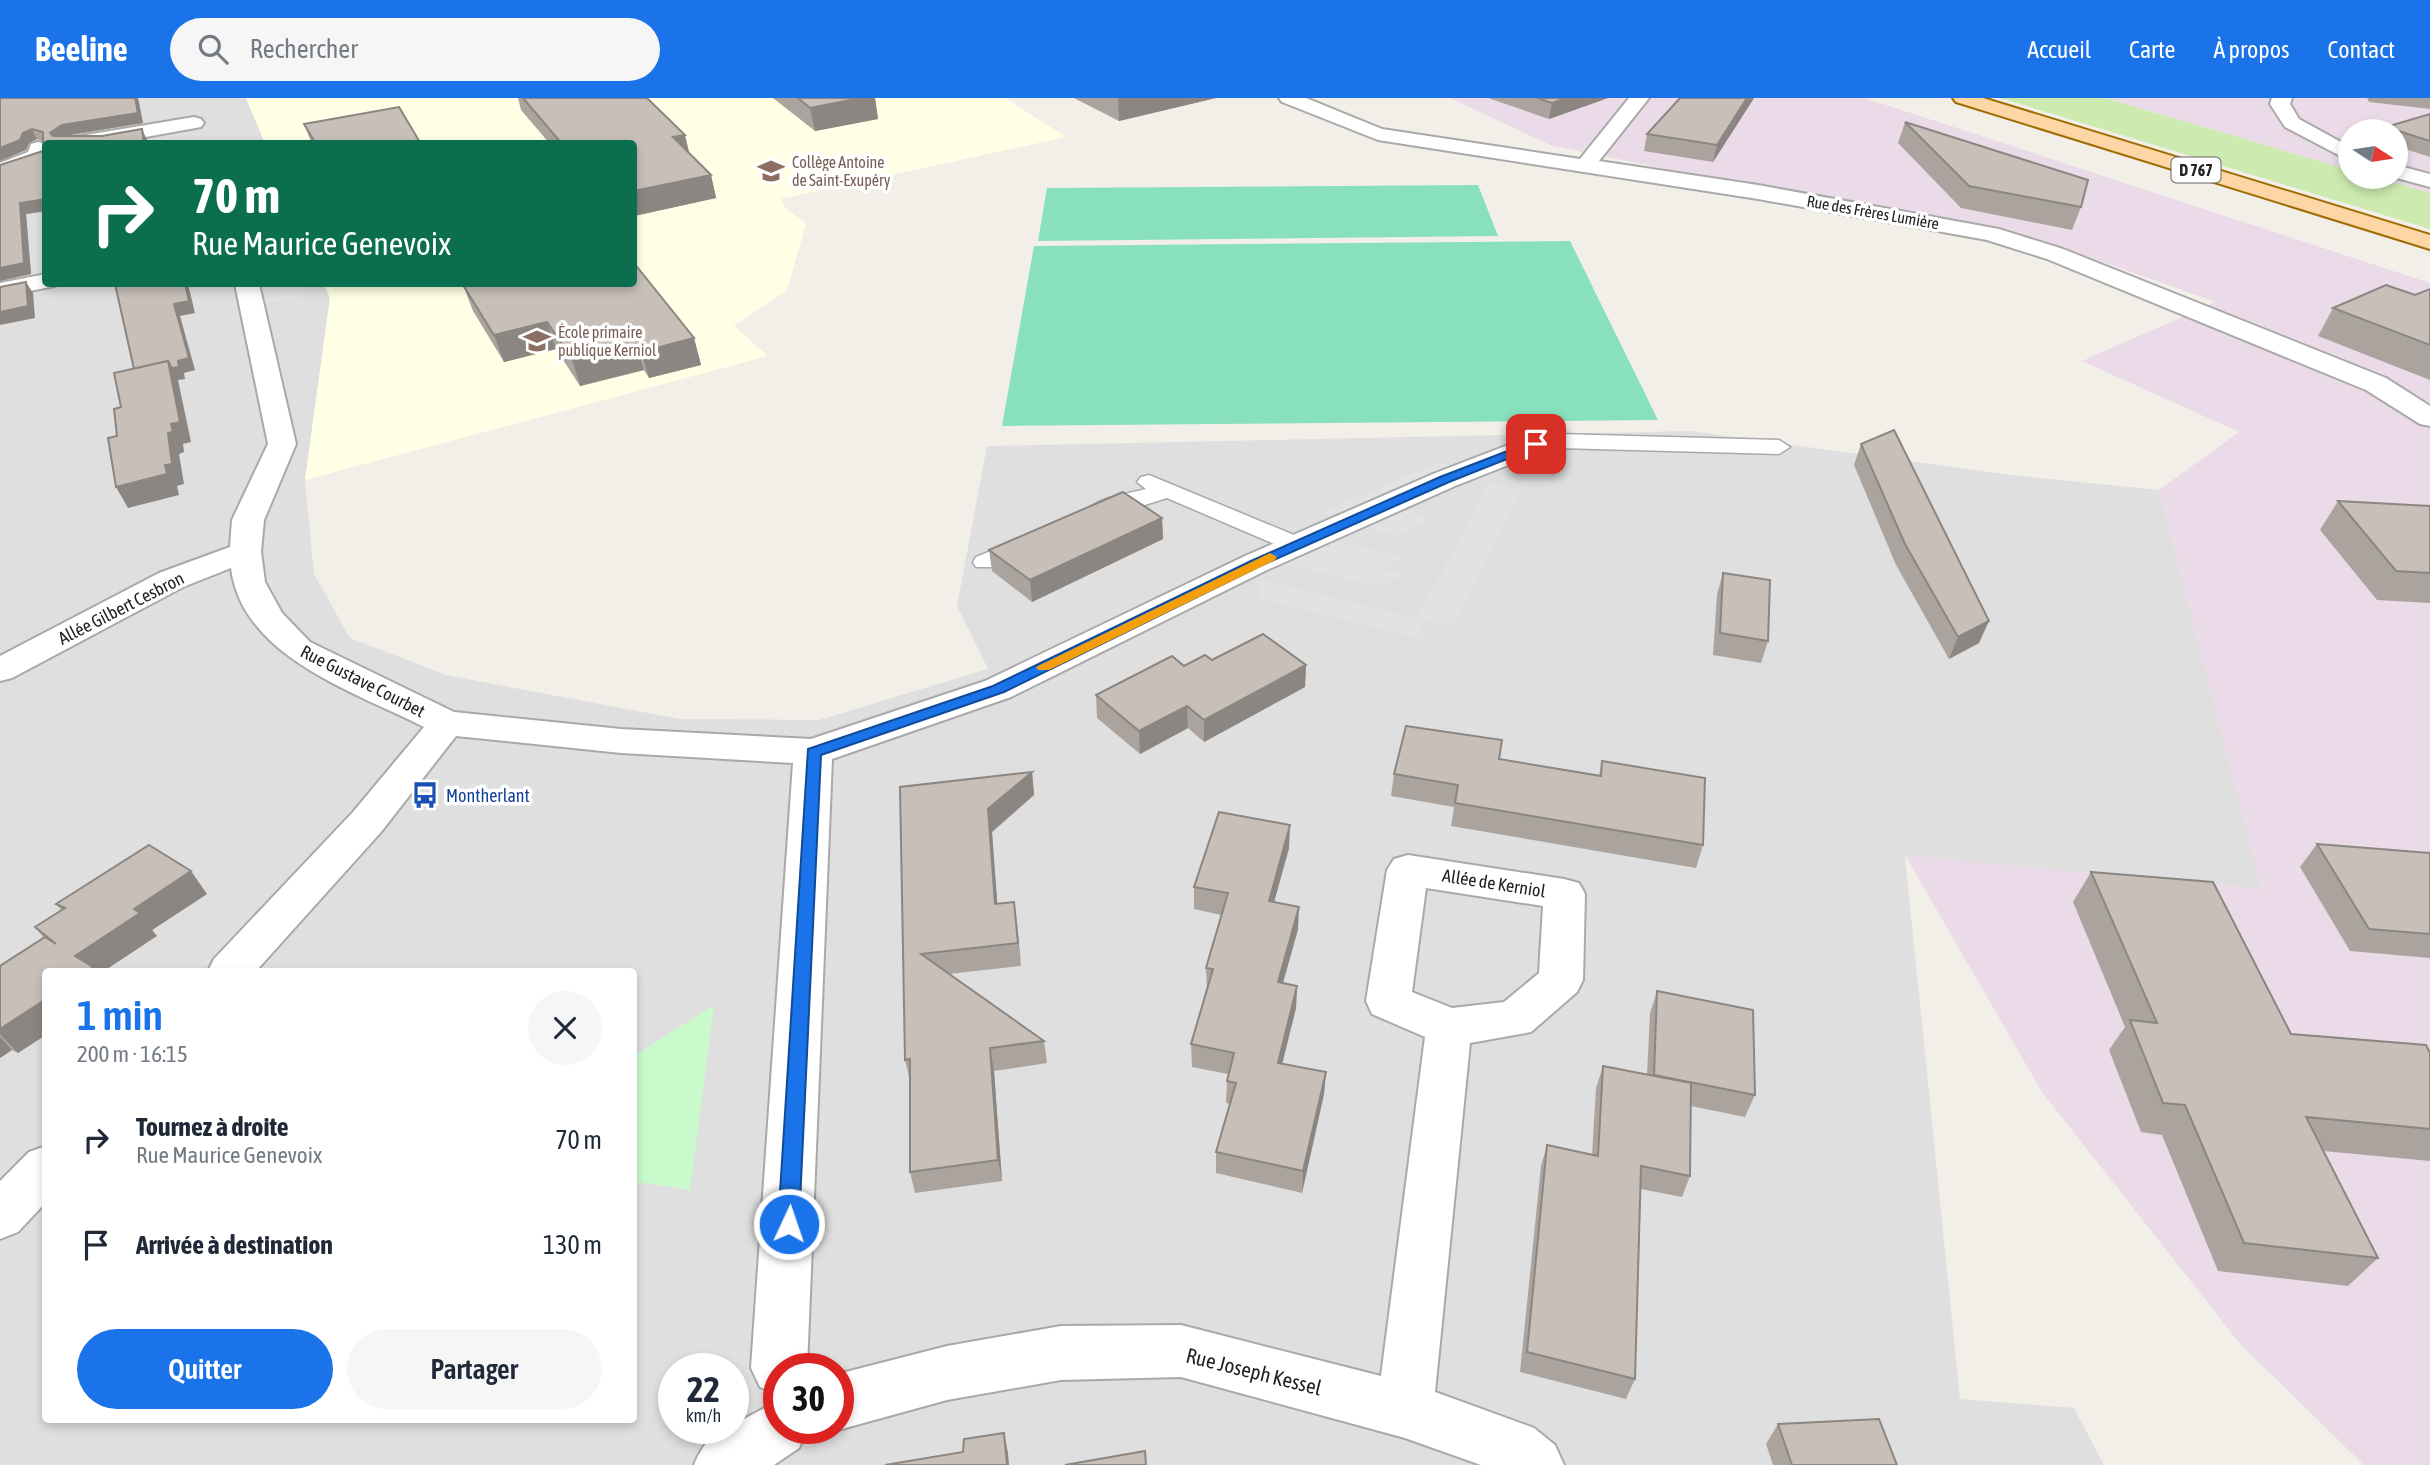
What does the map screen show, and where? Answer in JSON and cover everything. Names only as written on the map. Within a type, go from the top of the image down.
[{"type":"main road","name":"D 767","points":[[1963,98],[2430,242]]},
{"type":"street","name":"Rue des Frères Lumière","points":[[1289,98],[1378,134],[1914,218],[2017,242],[2080,264],[2376,384],[2430,418]]},
{"type":"street","points":[[1585,166],[1639,98]]},
{"type":"street","points":[[2282,98],[2280,104],[2292,122],[2338,148]]},
{"type":"street","points":[[188,101],[201,140]]},
{"type":"street","points":[[91,140],[194,122]]},
{"type":"street","points":[[0,155],[42,148]]},
{"type":"street","points":[[0,170],[39,155],[42,148]]},
{"type":"street","points":[[2408,175],[2430,181]]},
{"type":"street","points":[[0,290],[42,282]]},
{"type":"street","name":"Rue Gustave Courbet","points":[[233,968],[367,822],[447,723],[298,650],[267,618],[249,582],[245,552],[248,520],[282,444],[248,287]]},
{"type":"street","points":[[447,723],[621,741],[813,752],[998,689],[1297,545],[1444,480],[1536,444]]},
{"type":"street","name":"Allée Gilbert Cesbron","points":[[0,670],[171,580],[245,552]]},
{"type":"street","points":[[780,1353],[813,752]]},
{"type":"street","name":"Allée de Kerniol","points":[[1408,870],[1564,894],[1561,980],[1515,1019],[1449,1027],[1388,1001],[1408,870]]},
{"type":"street","points":[[1405,1410],[1449,1027]]},
{"type":"street","points":[[0,1216],[42,1171]]},
{"type":"street","name":"Rue Joseph Kessel","points":[[854,1398],[947,1373],[1061,1353],[1181,1351],[1405,1410],[1514,1448],[1535,1465]]},
{"type":"street","points":[[723,1465],[763,1438]]},
{"type":"lane","points":[[1536,444],[1559,441],[1779,447]]},
{"type":"lane","points":[[1143,479],[1297,545]]},
{"type":"lane","points":[[1073,524],[1123,502],[1167,491]]},
{"type":"lane","points":[[985,562],[1048,535]]},
{"type":"shaded area","points":[[0,98],[246,98],[264,140],[42,140],[42,287],[325,287],[330,298],[305,480],[314,574],[350,638],[446,675],[680,719],[819,720],[988,669],[957,606],[987,446],[1691,431],[2011,475],[2159,490],[2262,889],[1905,856],[1960,1399],[2074,1408],[2104,1465],[0,1465]]},
{"type":"shaded area","points":[[246,98],[1005,98],[1066,137],[781,199],[785,207],[806,224],[787,290],[734,326],[768,356],[305,480],[330,298],[325,287],[637,287],[637,140],[264,140]]},
{"type":"shaded area","points":[[1450,98],[1865,98],[2430,283],[2430,1465],[2364,1465],[2241,1345],[2042,1092],[1905,855],[2261,889],[2159,490],[2239,432],[2082,361],[2216,302],[2009,229],[1753,187],[1550,145]]},
{"type":"shaded area","points":[[2105,98],[2430,98],[2430,193],[2408,187],[2408,119],[2338,119],[2338,166]]},
{"type":"shaded area","points":[[248,287],[304,287],[307,295],[254,306]]},
{"type":"shaded area","points":[[1441,461],[1450,466],[1330,516],[1322,512]]},
{"type":"shaded area","points":[[1489,483],[1521,490],[1452,627],[1418,620],[1424,639],[1261,599],[1258,579],[1417,619]]},
{"type":"shaded area","points":[[1400,510],[1427,516],[1423,524],[1399,535],[1362,528]]},
{"type":"shaded area","points":[[1335,541],[1406,557],[1383,569],[1403,575],[1377,587],[1286,564]]},
{"type":"green space","points":[[2000,98],[2105,98],[2338,166],[2338,189],[2408,189],[2408,187],[2430,193],[2430,229]]},
{"type":"green space","points":[[1478,185],[1498,236],[1038,241],[1047,188]]},
{"type":"green space","points":[[1570,241],[1658,420],[1002,426],[1034,246]]},
{"type":"green space","points":[[714,1005],[690,1190],[637,1182],[637,1054]]},
{"type":"building","points":[[0,98],[135,98],[138,113],[62,125],[50,133],[53,136],[102,136],[142,129],[143,140],[43,140],[43,132],[32,129],[23,133],[20,140],[0,148]]},
{"type":"building","points":[[523,98],[647,98],[685,135],[673,137],[711,175],[637,190],[637,140],[559,140]]},
{"type":"building","points":[[798,98],[861,98],[810,108]]},
{"type":"building","points":[[1537,98],[1566,98],[1552,103]]},
{"type":"building","points":[[1680,98],[1747,98],[1717,145],[1647,134]]},
{"type":"building","points":[[399,107],[419,140],[314,140],[304,124]]},
{"type":"building","points":[[2430,114],[2430,141],[2408,134],[2408,120]]},
{"type":"building","points":[[1905,122],[2088,180],[2081,207],[1969,186]]},
{"type":"building","points":[[42,151],[42,200],[20,203],[24,263],[0,268],[0,165]]},
{"type":"building","points":[[637,267],[694,338],[641,352],[636,344],[572,359],[547,322],[494,335],[464,287],[637,287]]},
{"type":"building","points":[[26,282],[28,306],[0,312],[0,287]]},
{"type":"building","points":[[2386,285],[2415,295],[2430,289],[2430,345],[2333,308]]},
{"type":"building","points":[[116,287],[186,287],[189,301],[174,304],[189,358],[178,361],[179,367],[172,368],[168,361],[134,369]]},
{"type":"building","points":[[168,361],[180,422],[171,424],[173,432],[168,433],[172,464],[165,465],[167,474],[116,487],[108,438],[117,436],[114,409],[121,407],[114,373]]},
{"type":"building","points":[[1894,430],[1989,621],[1958,637],[1905,544],[1861,444]]},
{"type":"building","points":[[1123,492],[1162,518],[1030,580],[989,550]]},
{"type":"building","points":[[2338,501],[2430,506],[2430,573],[2396,571]]},
{"type":"building","points":[[1723,573],[1770,580],[1768,641],[1720,633]]},
{"type":"building","points":[[1263,634],[1306,665],[1204,720],[1187,706],[1139,731],[1096,695],[1172,656],[1184,666],[1205,655],[1212,660]]},
{"type":"building","points":[[1406,726],[1502,740],[1499,759],[1601,776],[1602,761],[1705,778],[1703,845],[1455,803],[1458,785],[1394,774]]},
{"type":"building","points":[[1032,772],[988,809],[995,904],[1014,902],[1018,943],[921,954],[1044,1041],[990,1048],[998,1160],[910,1172],[910,1059],[905,1060],[900,787]]},
{"type":"building","points":[[1219,812],[1290,825],[1269,901],[1299,907],[1278,982],[1297,986],[1278,1063],[1326,1072],[1303,1171],[1216,1152],[1236,1083],[1227,1081],[1234,1053],[1191,1044],[1213,969],[1206,968],[1228,893],[1194,887]]},
{"type":"building","points":[[2317,844],[2430,853],[2430,934],[2369,929]]},
{"type":"building","points":[[149,845],[191,871],[134,909],[140,913],[75,956],[92,968],[42,968],[42,1002],[0,1029],[0,966],[45,937],[56,944],[35,927],[65,908],[56,904]]},
{"type":"building","points":[[2091,872],[2213,882],[2291,1034],[2426,1045],[2430,1053],[2430,1129],[2306,1117],[2378,1258],[2244,1243],[2185,1105],[2163,1103],[2130,1020],[2157,1023]]},
{"type":"building","points":[[1657,991],[1753,1010],[1755,1095],[1654,1075]]},
{"type":"building","points":[[1603,1066],[1691,1083],[1690,1176],[1641,1166],[1635,1379],[1527,1352],[1547,1145],[1598,1156]]},
{"type":"building","points":[[1879,1419],[1897,1465],[1792,1465],[1778,1424]]},
{"type":"building","points":[[1004,1433],[1007,1465],[885,1465],[963,1452],[964,1439]]},
{"type":"building","points":[[1145,1451],[1146,1465],[1065,1465]]},
{"type":"slow traffic","points":[[1043,667],[1270,557]]},
{"type":"place","name":"Collège Antoine de Saint-Exupéry","points":[[771,171]]},
{"type":"place","name":"École primaire publique Kerniol","points":[[537,341]]},
{"type":"place","name":"Montherlant","points":[[425,795]]},
{"type":"route","points":[[789,1224],[813,752],[998,689],[1256,564],[1444,480],[1536,444]]}]
